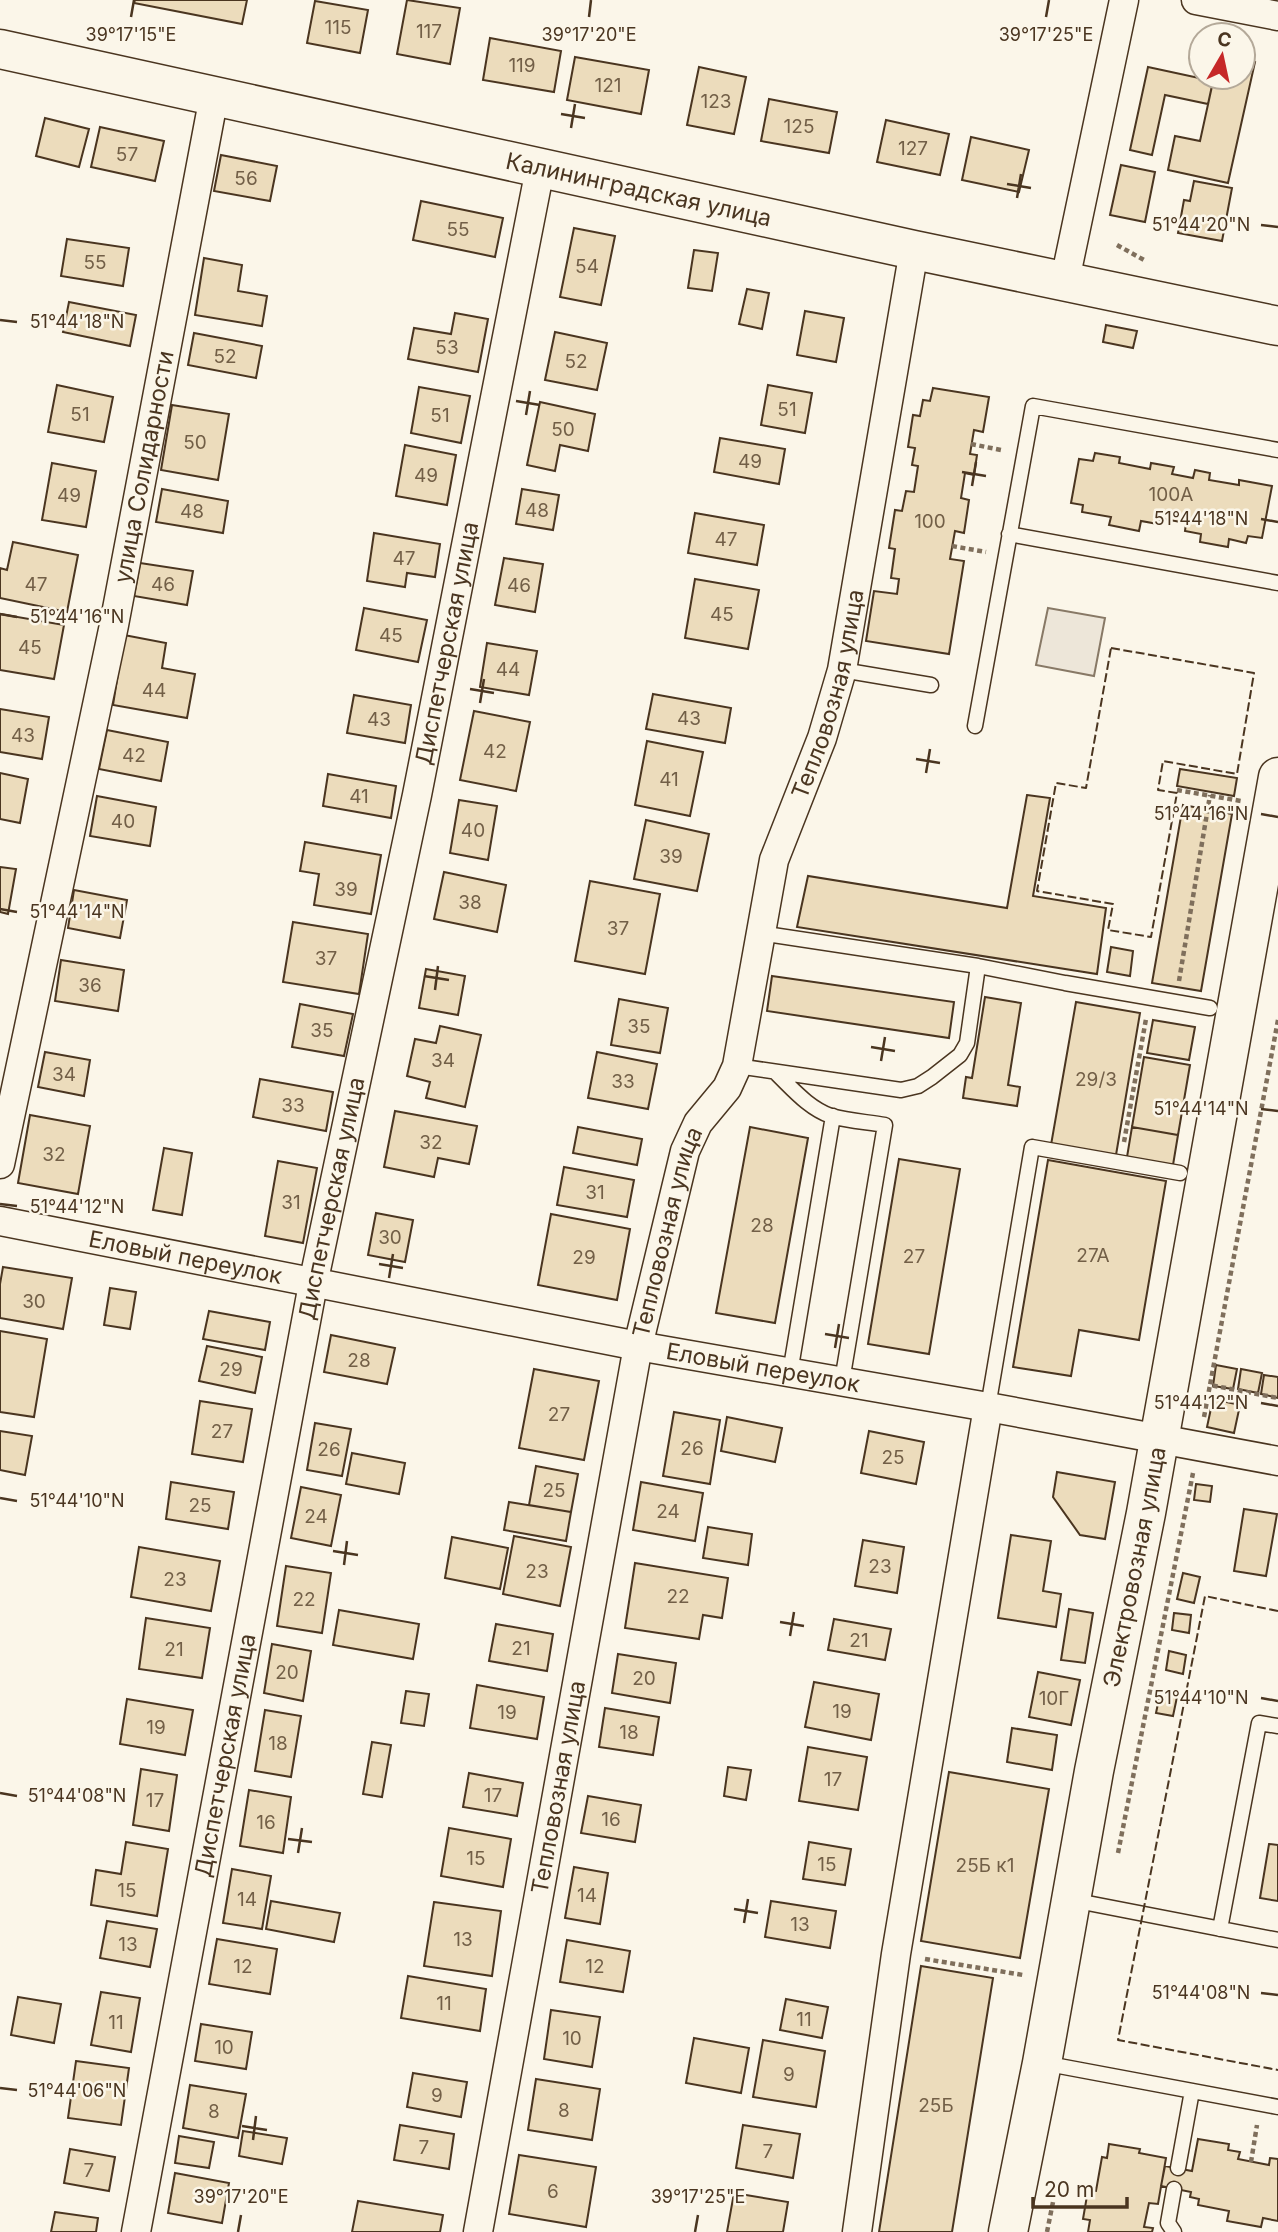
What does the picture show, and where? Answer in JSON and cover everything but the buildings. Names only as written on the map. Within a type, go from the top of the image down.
[{"type":"street","points":[[1065,280],[1124,0]]},
{"type":"street","points":[[1195,0],[1278,16]]},
{"type":"street","name":"Калининградская улица","points":[[0,49],[540,169],[1278,326]]},
{"type":"street","name":"улица Солидарности","points":[[0,1164],[114,625],[214,96]]},
{"type":"street","name":"Диспетчерская улица","points":[[136,2232],[313,1284],[419,781],[540,169]]},
{"type":"street","name":"Тепловозная улица","points":[[478,2232],[638,1346],[685,1151],[698,1123],[726,1088],[737,1066],[774,860],[822,738],[842,670],[914,250]]},
{"type":"street","name":"Электровозная улица","points":[[1008,2232],[1261,905],[1278,777]]},
{"type":"street","name":"Еловый переулок","points":[[0,1222],[638,1346],[1278,1461]]},
{"type":"street","points":[[857,2232],[896,1954],[988,1407]]},
{"type":"lane","points":[[975,726],[1033,406],[1278,450]]},
{"type":"lane","points":[[1009,534],[1278,583]]},
{"type":"lane","points":[[842,670],[931,685]]},
{"type":"lane","points":[[760,933],[978,966],[1210,1008]]},
{"type":"lane","points":[[737,1066],[901,1090],[918,1086],[953,1060],[967,1043],[978,966]]},
{"type":"lane","points":[[775,1072],[808,1103],[833,1116],[885,1125],[842,1381]]},
{"type":"lane","points":[[790,1373],[833,1116]]},
{"type":"lane","points":[[988,1407],[1032,1147],[1180,1173]]},
{"type":"lane","points":[[1220,1929],[1259,1723],[1278,1726]]},
{"type":"lane","points":[[1070,1900],[1278,1940]]},
{"type":"lane","points":[[1042,2063],[1278,2107]]},
{"type":"lane","points":[[1178,2168],[1192,2091]]},
{"type":"lane","points":[[1174,2189],[1168,2223],[1174,2232]]},
{"type":"path","points":[[971,444],[1024,454]]},
{"type":"path","points":[[952,546],[1006,555]]},
{"type":"path","points":[[1177,790],[1245,801]]},
{"type":"path","points":[[1176,1002],[1210,795]]},
{"type":"path","points":[[1121,1162],[1150,998]]},
{"type":"path","points":[[1132,1779],[1199,1445],[1278,1020]]},
{"type":"path","points":[[1210,1385],[1278,1398]]},
{"type":"path","points":[[896,1954],[1024,1975]]},
{"type":"path","points":[[1251,2162],[1260,2104]]},
{"type":"shaded area","points":[[1048,608],[1105,618],[1094,676],[1036,665]]},
{"type":"fence","points":[[1111,648],[1254,673],[1237,774],[1163,761],[1158,790],[1177,793],[1151,937],[1108,930],[1113,904],[1037,891],[1056,783],[1086,788],[1111,648]]},
{"type":"fence","points":[[1278,1611],[1205,1596],[1118,2040],[1278,2070]]}]
